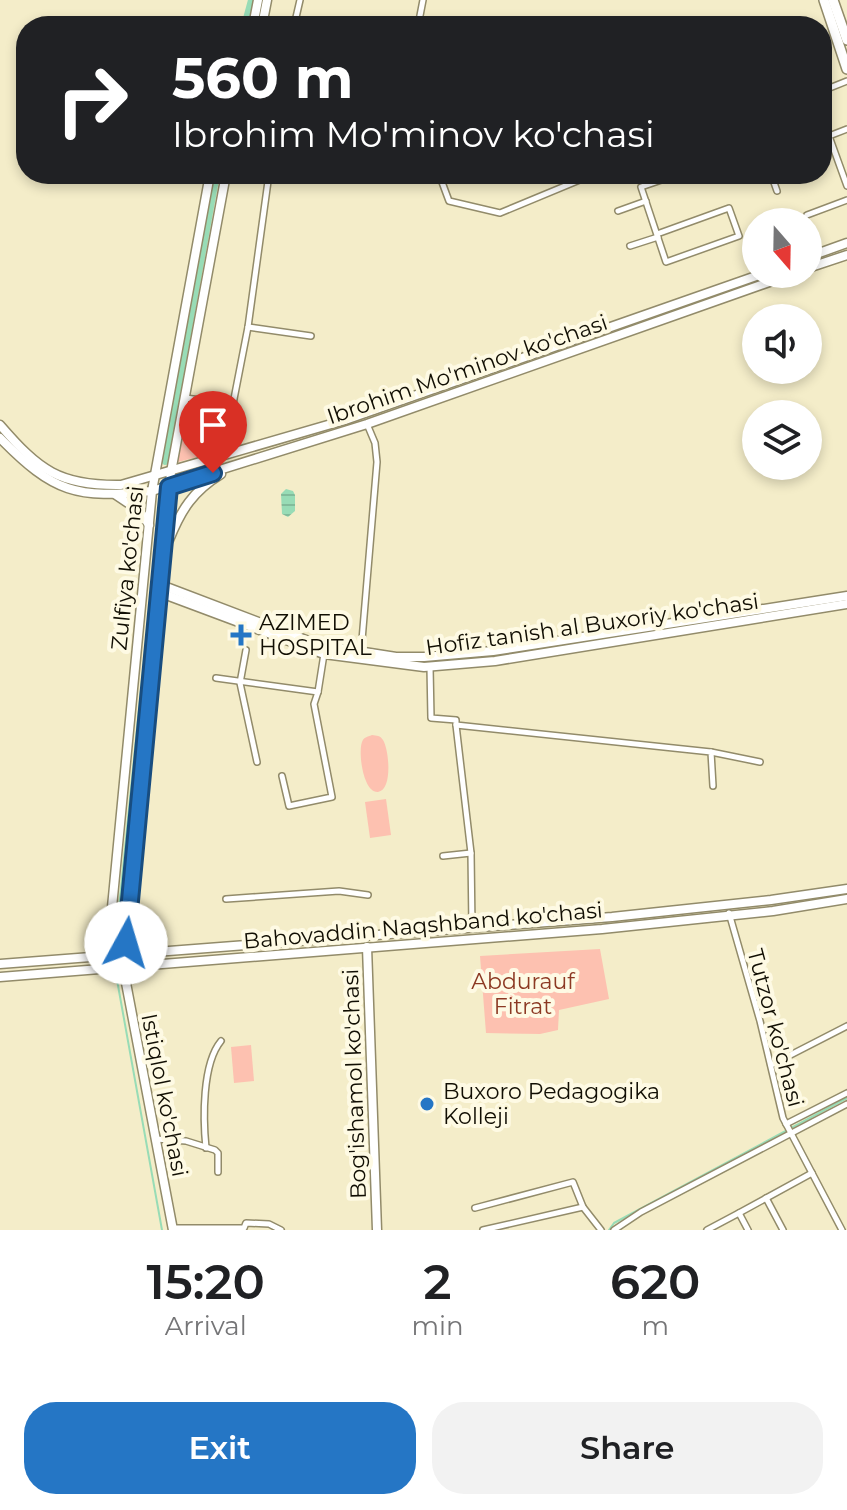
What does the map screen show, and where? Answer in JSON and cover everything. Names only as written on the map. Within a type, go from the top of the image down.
[{"type":"main road","points":[[833,0],[847,40]]},
{"type":"main road","points":[[832,24],[847,69]]},
{"type":"main road","name":"Zulfiya ko'chasi","points":[[120,955],[111,936],[152,491],[208,184]]},
{"type":"main road","name":"Zulfiya ko'chasi","points":[[120,955],[128,930],[171,472],[224,184]]},
{"type":"main road","points":[[822,252],[847,243]]},
{"type":"main road","points":[[822,263],[847,255]]},
{"type":"main road","name":"Ibrohim Mo'minov ko'chasi","points":[[154,477],[345,420],[742,281]]},
{"type":"main road","name":"Ibrohim Mo'minov ko'chasi","points":[[152,491],[348,431],[752,288]]},
{"type":"main road","points":[[180,420],[184,430],[200,448],[234,453]]},
{"type":"main road","points":[[345,420],[348,431]]},
{"type":"main road","points":[[0,425],[33,459],[70,482],[89,486],[121,485],[154,477]]},
{"type":"main road","points":[[0,438],[34,471],[61,487],[77,492],[115,495],[152,491]]},
{"type":"main road","points":[[165,548],[189,499],[202,486],[235,466]]},
{"type":"main road","points":[[115,495],[140,511],[149,525]]},
{"type":"main road","name":"Hofiz tanish al Buxoriy ko'chasi","points":[[161,589],[320,651],[430,667],[495,661],[847,596]]},
{"type":"main road","name":"Hofiz tanish al Buxoriy ko'chasi","points":[[361,656],[436,657],[493,651],[847,604]]},
{"type":"main road","name":"Bahovaddin Naqshband ko'chasi","points":[[0,964],[472,929],[727,905],[847,889]]},
{"type":"main road","name":"Bahovaddin Naqshband ko'chasi","points":[[0,977],[366,949],[730,916],[847,899]]},
{"type":"main road","points":[[128,930],[141,948],[159,953]]},
{"type":"main road","points":[[102,957],[111,936]]},
{"type":"main road","name":"Bog'ishamol ko'chasi","points":[[370,938],[366,949],[377,1230]]},
{"type":"main road","name":"Istiqlol ko'chasi","points":[[120,955],[173,1229]]},
{"type":"street","points":[[832,144],[847,186]]},
{"type":"street","points":[[185,398],[233,404],[248,327],[268,184]]},
{"type":"street","points":[[443,184],[449,201],[500,213],[570,184]]},
{"type":"street","points":[[630,246],[657,235],[729,208],[739,236],[666,262],[657,235],[646,201],[641,187],[650,184]]},
{"type":"street","points":[[775,184],[777,191]]},
{"type":"street","points":[[822,209],[847,200]]},
{"type":"street","points":[[618,211],[646,201]]},
{"type":"street","points":[[248,327],[311,336]]},
{"type":"street","points":[[361,656],[377,462],[375,443],[367,424]]},
{"type":"street","points":[[246,650],[240,683],[257,762]]},
{"type":"street","points":[[282,776],[289,806],[332,797],[314,704],[318,692],[320,651]]},
{"type":"street","points":[[430,667],[431,718],[456,720],[471,853],[472,929]]},
{"type":"street","points":[[216,678],[318,692]]},
{"type":"street","points":[[456,725],[711,752],[760,762]]},
{"type":"street","points":[[711,752],[713,786]]},
{"type":"street","points":[[443,856],[471,853]]},
{"type":"street","points":[[226,899],[339,891],[368,895]]},
{"type":"street","name":"Tutzor ko'chasi","points":[[727,905],[783,1118],[842,1230]]},
{"type":"street","points":[[771,1065],[847,1026]]},
{"type":"street","points":[[206,1148],[204,1104],[212,1054],[221,1041]]},
{"type":"street","points":[[786,1124],[847,1093]]},
{"type":"street","points":[[614,1230],[641,1212],[847,1104]]},
{"type":"street","points":[[154,1139],[186,1141],[218,1153],[218,1172]]},
{"type":"street","points":[[707,1230],[812,1173]]},
{"type":"street","points":[[475,1208],[573,1182],[583,1207],[601,1230]]},
{"type":"street","points":[[766,1198],[783,1230]]},
{"type":"street","points":[[483,1230],[583,1207]]},
{"type":"street","points":[[739,1213],[748,1230]]},
{"type":"street","points":[[173,1229],[244,1228],[246,1223],[269,1224],[281,1230]]},
{"type":"green space","points":[[182,435],[205,455],[178,462]]},
{"type":"green space","points":[[372,735],[380,736],[383,740],[388,760],[386,784],[378,792],[373,791],[365,779],[361,762],[362,742]]},
{"type":"green space","points":[[386,799],[391,835],[370,838],[365,802]]},
{"type":"green space","name":"Abdurauf Fitrat","points":[[600,949],[609,999],[559,1010],[558,1030],[540,1034],[486,1033],[480,956]]},
{"type":"green space","points":[[251,1045],[254,1081],[234,1083],[231,1047]]},
{"type":"shaded area","points":[[286,489],[295,495],[295,511],[288,517],[282,514],[281,494]]},
{"type":"waterway","points":[[247,16],[251,0]]},
{"type":"waterway","points":[[165,462],[215,184]]},
{"type":"waterway","points":[[119,928],[162,501]]},
{"type":"waterway","points":[[117,980],[162,1230]]},
{"type":"waterway","points":[[609,1230],[614,1223],[847,1098]]},
{"type":"place","name":"AZIMED HOSPITAL","points":[[241,635]]},
{"type":"place","name":"Buxoro Pedagogika Kolleji","points":[[427,1104]]},
{"type":"route","points":[[126,943],[169,487],[213,473]]}]
